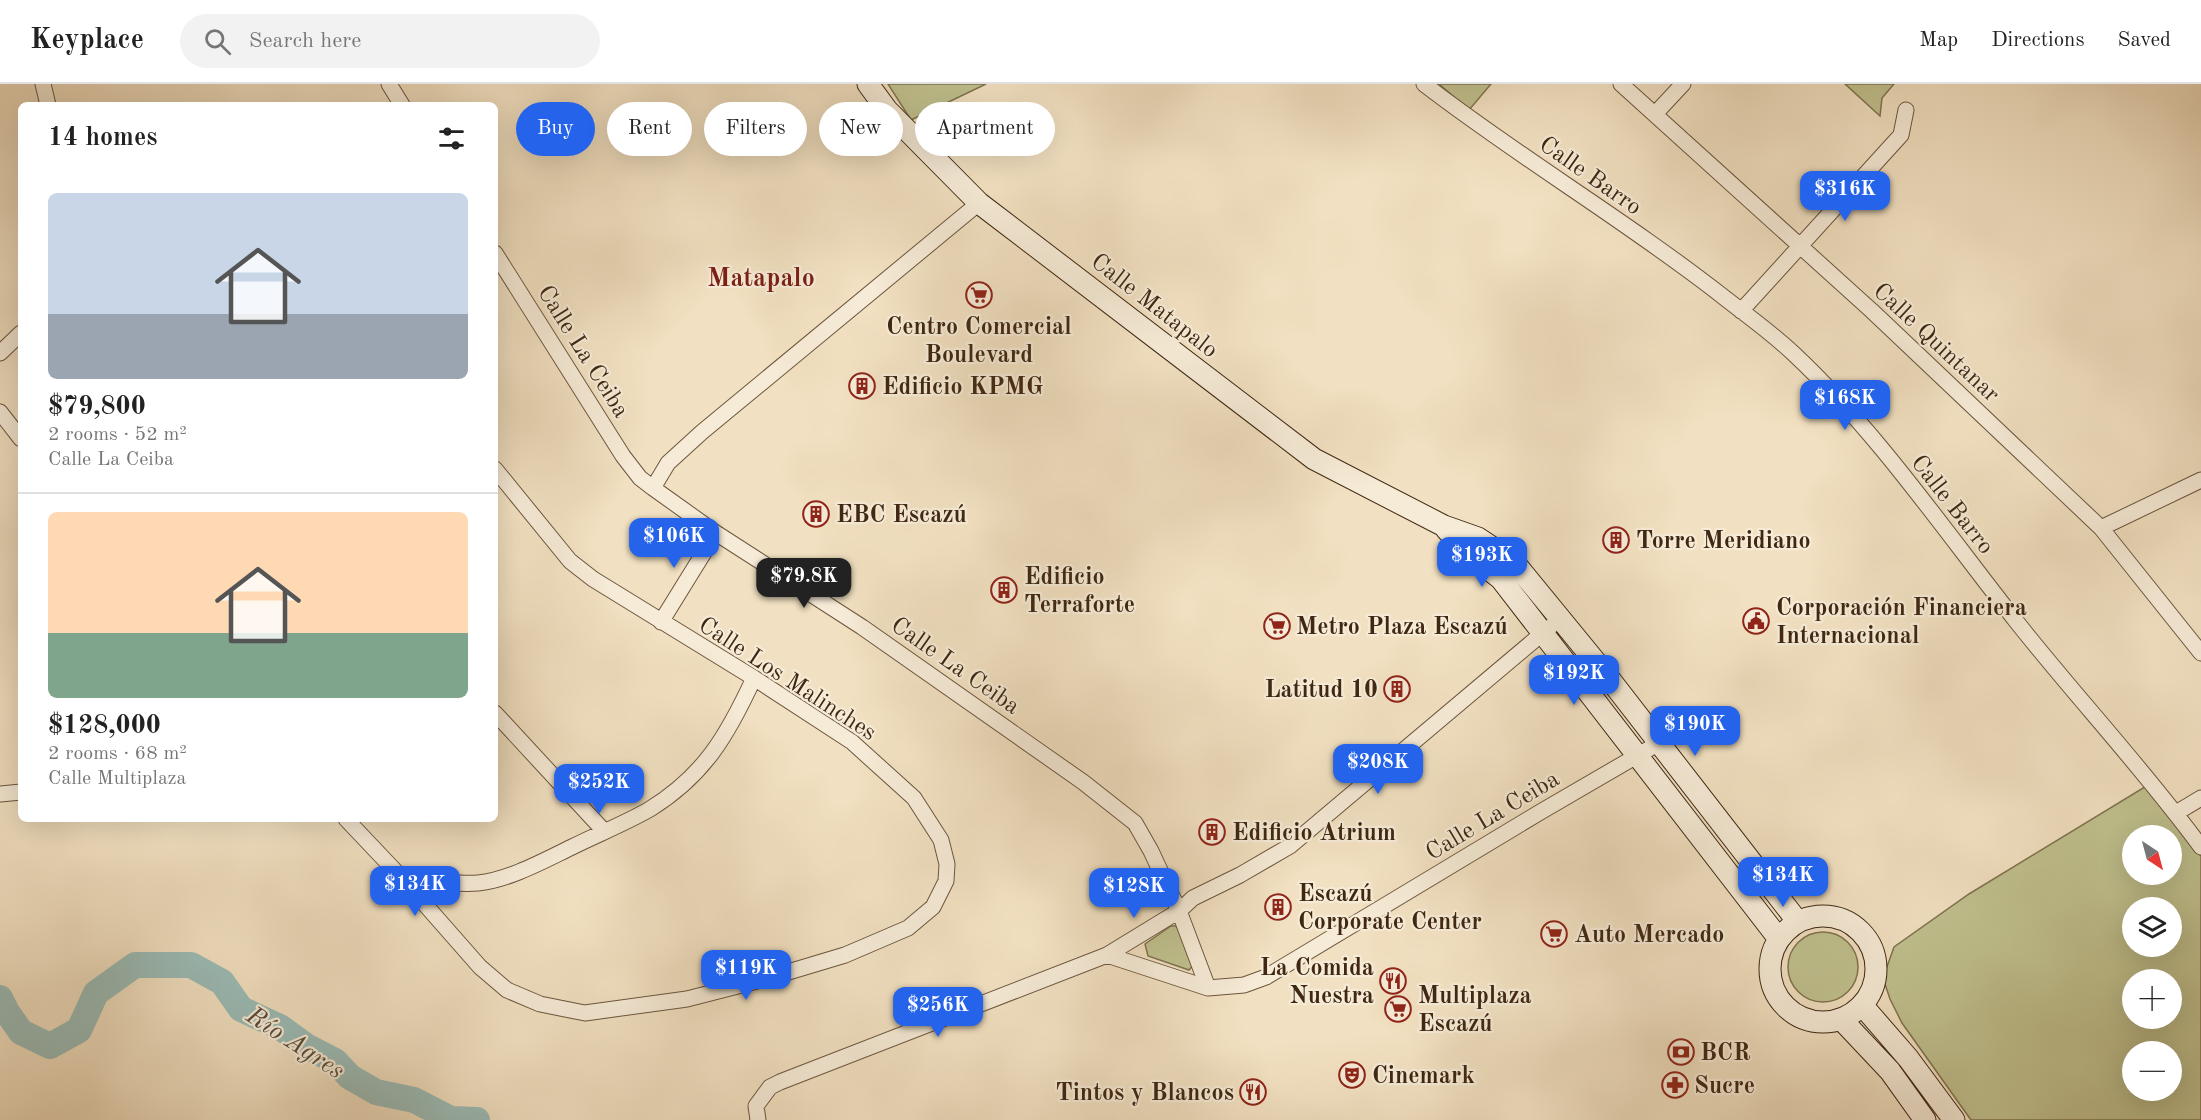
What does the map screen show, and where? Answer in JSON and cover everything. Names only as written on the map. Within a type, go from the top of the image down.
[{"type":"street","points":[[43,84],[47,102]]},
{"type":"street","points":[[389,84],[400,102]]},
{"type":"street","name":"Calle Matapalo","points":[[868,84],[887,110],[979,203],[1314,459],[1444,526],[1478,538],[1513,561],[1562,618],[1798,922]]},
{"type":"street","name":"Calle Barro","points":[[1424,84],[1473,122],[1683,266],[1792,352],[1842,402],[1925,501],[2060,677],[2146,776],[2201,847]]},
{"type":"street","name":"Calle Quintanar","points":[[1621,84],[1872,311],[2101,528],[2201,653]]},
{"type":"street","points":[[1655,114],[1683,84]]},
{"type":"street","points":[[1741,311],[1901,135],[1906,110]]},
{"type":"street","points":[[653,488],[668,464],[702,432],[979,203]]},
{"type":"street","name":"Calle La Ceiba","points":[[498,258],[623,456],[640,478],[716,533],[872,634],[1083,782],[1135,823],[1179,911],[1208,988]]},
{"type":"street","points":[[0,353],[18,336]]},
{"type":"street","points":[[0,412],[18,435]]},
{"type":"street","name":"Calle Los Malinches","points":[[349,822],[480,967],[507,990],[540,1004],[585,1013],[687,999],[845,955],[908,928],[933,907],[946,881],[947,864],[940,840],[914,798],[852,742],[754,678],[593,579],[570,561],[498,473]]},
{"type":"street","points":[[2101,528],[2201,480]]},
{"type":"street","name":"Calle Matapalo","points":[[1444,526],[1467,552],[1501,579],[1779,939]]},
{"type":"street","points":[[661,622],[716,533]]},
{"type":"street","points":[[758,1120],[756,1106],[766,1092],[780,1082],[1107,955],[1179,911],[1193,898],[1240,875],[1290,846],[1541,633],[1562,618]]},
{"type":"street","points":[[400,876],[480,883],[538,863],[650,809],[688,781],[715,751],[736,716],[754,678]]},
{"type":"street","points":[[498,716],[604,831]]},
{"type":"street","name":"Calle La Ceiba","points":[[1107,955],[1208,988],[1244,985],[1266,978],[1659,743]]},
{"type":"street","points":[[0,795],[18,792]]},
{"type":"street","points":[[2176,813],[2201,798]]},
{"type":"street","points":[[1826,915],[1841,918],[1865,934],[1875,956],[1876,973],[1872,990],[1863,1005],[1841,1019],[1828,1022],[1807,1019],[1788,1009],[1779,999],[1770,971],[1772,954],[1787,929],[1798,922],[1826,915]]},
{"type":"street","points":[[1863,1005],[1908,1058],[1954,1120]]},
{"type":"street","points":[[1841,1019],[1890,1071],[1925,1120]]},
{"type":"green space","points":[[888,84],[986,84],[948,102],[915,102],[915,118],[911,120],[903,107],[903,102],[900,102]]},
{"type":"green space","points":[[1439,84],[1491,84],[1469,110]]},
{"type":"green space","points":[[1845,84],[1894,84],[1882,98],[1880,116]]},
{"type":"green space","points":[[2148,785],[2181,825],[2122,825],[2122,885],[2182,885],[2182,827],[2201,856],[2201,1120],[1971,1120],[1902,1023],[1890,999],[1883,978],[1894,947],[1969,894]]},
{"type":"green space","points":[[1171,926],[1178,926],[1194,964],[1189,970],[1148,956],[1145,944]]},
{"type":"green space","points":[[1823,932],[1842,938],[1852,948],[1858,967],[1852,986],[1842,996],[1823,1002],[1804,996],[1794,986],[1788,967],[1794,948],[1804,938]]},
{"type":"waterway","name":"Río Agres","points":[[0,998],[21,1032],[50,1046],[79,1030],[96,993],[135,965],[191,965],[222,982],[241,1009],[280,1027],[306,1046],[335,1061],[350,1077],[376,1092],[414,1100],[451,1119],[477,1120]]},
{"type":"place","name":"Centro Comercial Boulevard","points":[[979,295]]},
{"type":"place","name":"Edificio KPMG","points":[[862,386]]},
{"type":"place","name":"EBC Escazú","points":[[816,514]]},
{"type":"place","name":"Torre Meridiano","points":[[1616,540]]},
{"type":"place","name":"Edificio Terraforte","points":[[1004,590]]},
{"type":"place","name":"Corporación Financiera Internacional","points":[[1756,621]]},
{"type":"place","name":"Metro Plaza Escazú","points":[[1277,626]]},
{"type":"place","name":"Latitud 10","points":[[1397,689]]},
{"type":"place","name":"Edificio Atrium","points":[[1212,832]]},
{"type":"place","name":"Escazú Corporate Center","points":[[1278,907]]},
{"type":"place","name":"Auto Mercado","points":[[1554,934]]},
{"type":"place","name":"La Comida Nuestra","points":[[1393,981]]},
{"type":"place","name":"Multiplaza Escazú","points":[[1398,1009]]},
{"type":"place","name":"BCR","points":[[1681,1052]]},
{"type":"place","name":"Cinemark","points":[[1352,1075]]},
{"type":"place","name":"Sucre","points":[[1675,1085]]},
{"type":"place","name":"Tintos y Blancos","points":[[1253,1092]]},
{"type":"district","name":"Matapalo","points":[[761,277]]}]
